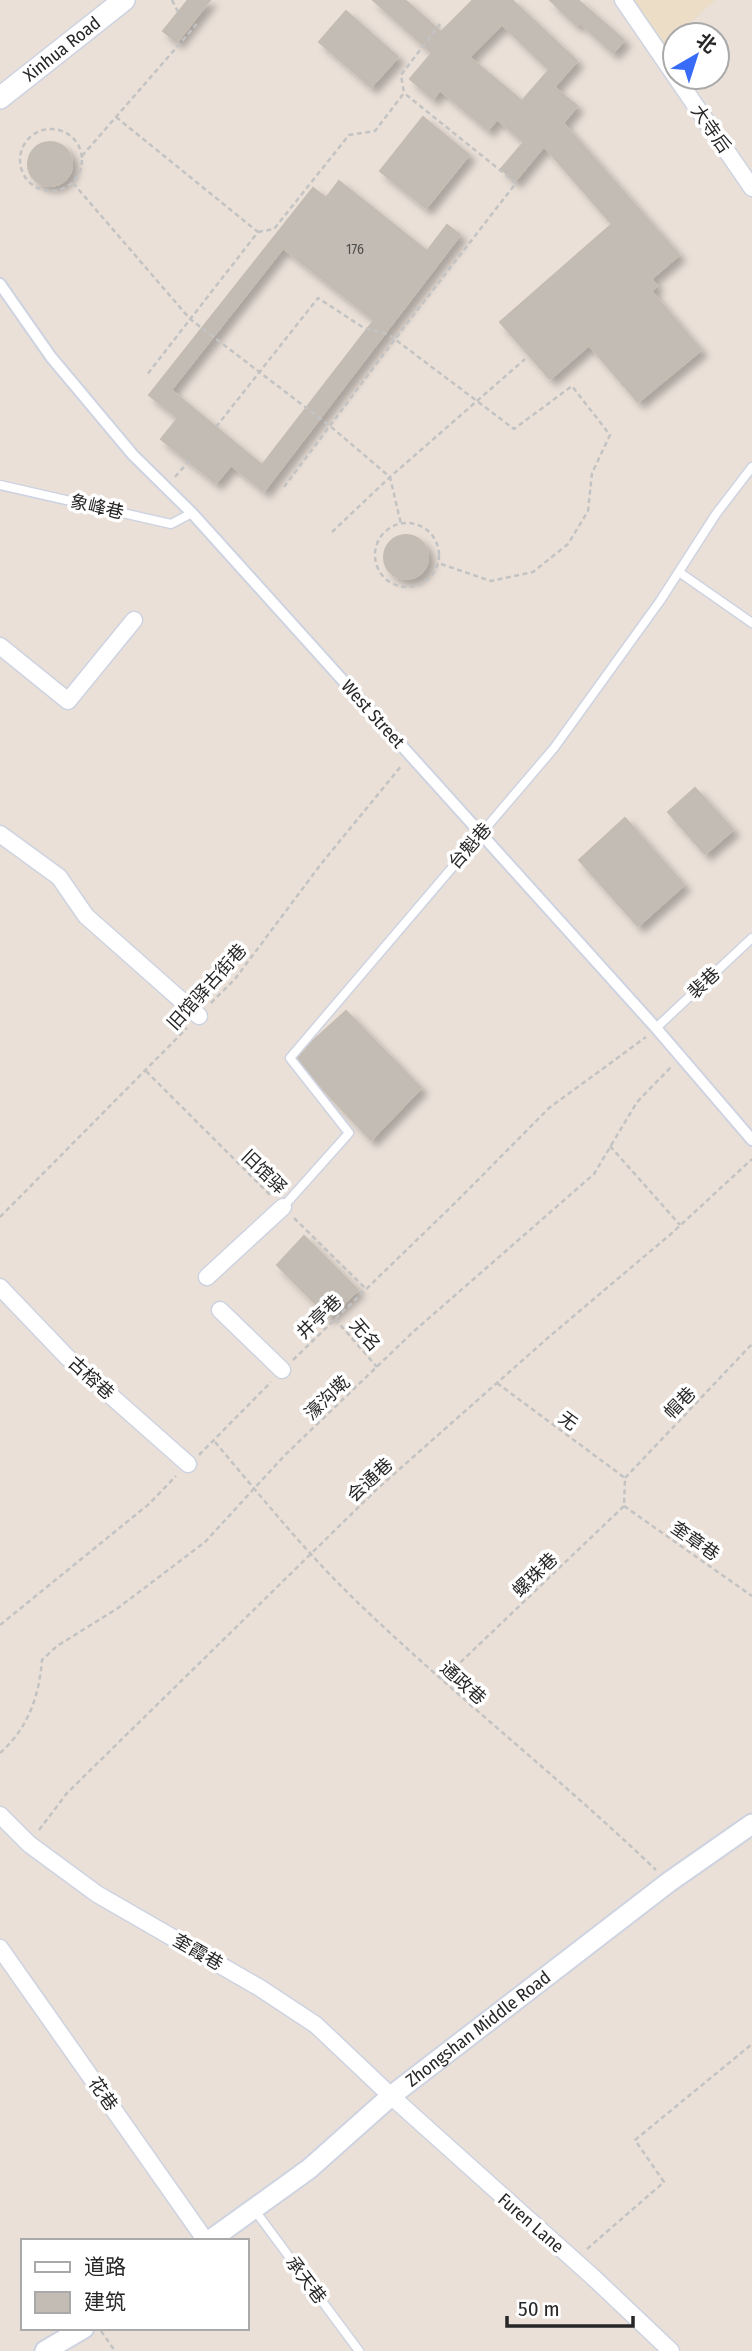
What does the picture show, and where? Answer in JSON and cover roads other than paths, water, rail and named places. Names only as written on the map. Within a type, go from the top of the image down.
[{"type":"main road","name":"Xinhua Road","points":[[0,98],[124,0]]},
{"type":"street","name":"大寺后","points":[[623,0],[752,188]]},
{"type":"street","name":"West Street","points":[[0,284],[51,357],[133,455],[192,513],[656,1028],[752,1140]]},
{"type":"street","points":[[2,651],[68,701],[134,620]]},
{"type":"street","points":[[0,834],[59,877],[86,916],[199,1016]]},
{"type":"street","points":[[207,1277],[283,1207]]},
{"type":"street","name":"古榕巷","points":[[0,1287],[67,1357],[188,1464]]},
{"type":"street","points":[[219,1310],[282,1370]]},
{"type":"street","name":"奎霞巷","points":[[0,1815],[29,1844],[97,1894],[260,1988],[316,2025],[391,2096]]},
{"type":"street","name":"Zhongshan Middle Road","points":[[210,2239],[309,2169],[391,2096],[669,1882],[752,1824]]},
{"type":"street","name":"花巷","points":[[0,1948],[206,2239]]},
{"type":"street","name":"Furen Lane","points":[[391,2096],[671,2351]]},
{"type":"street","points":[[45,2351],[81,2330]]},
{"type":"lane","name":"台魁巷","points":[[283,1207],[349,1133],[290,1058],[554,748],[679,572],[716,514],[752,467]]},
{"type":"lane","name":"象峰巷","points":[[0,485],[171,524],[192,513]]},
{"type":"lane","points":[[679,572],[752,623]]},
{"type":"lane","name":"裴巷","points":[[656,1028],[752,938]]},
{"type":"lane","name":"承天巷","points":[[254,2208],[359,2351]]}]
